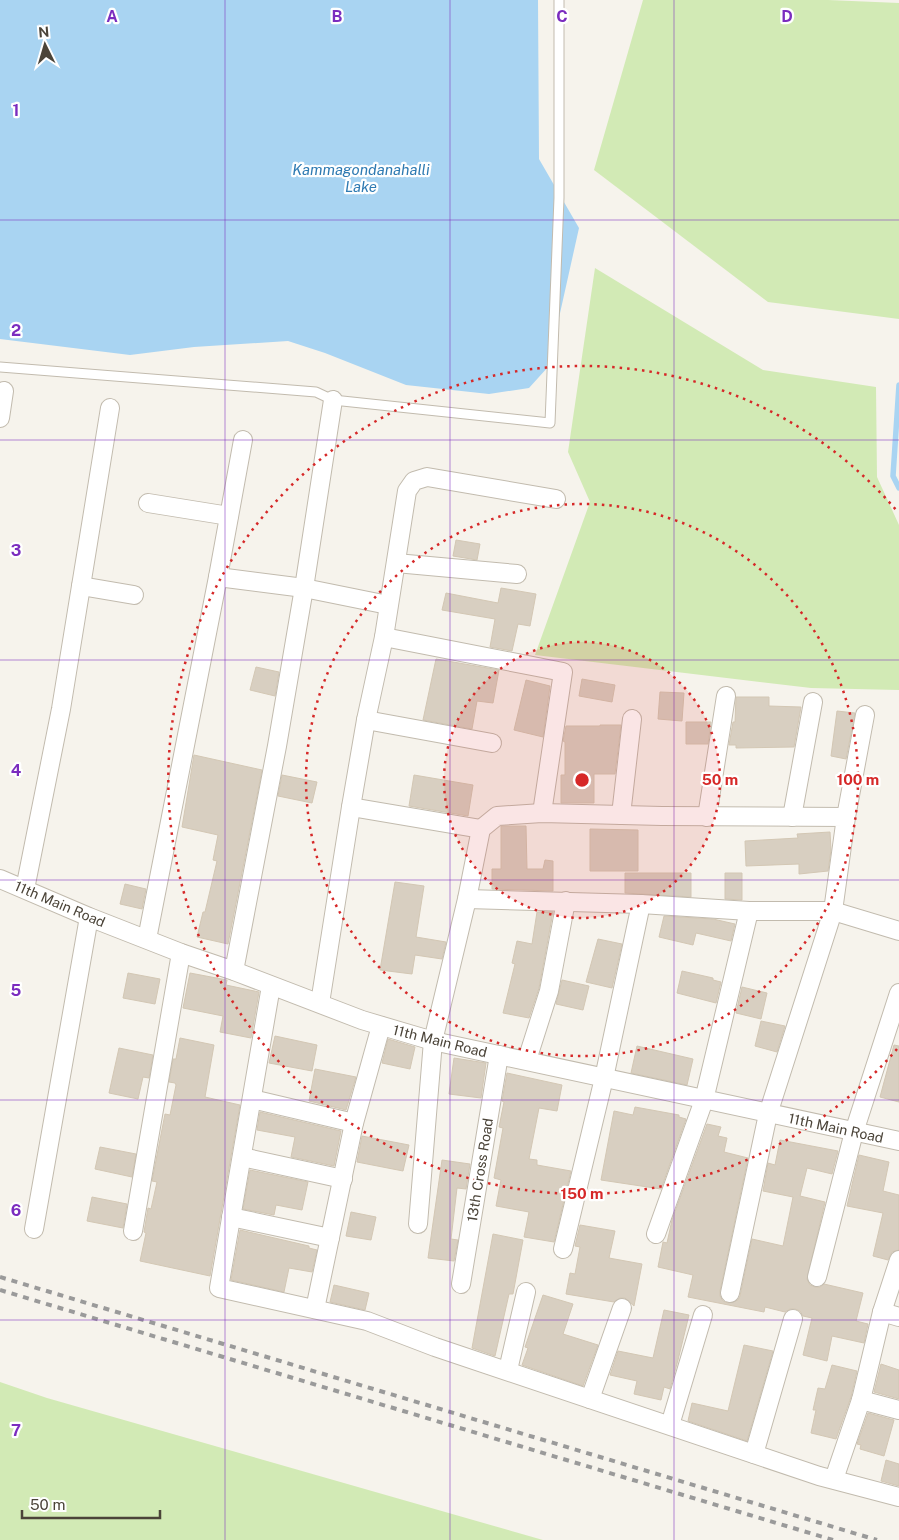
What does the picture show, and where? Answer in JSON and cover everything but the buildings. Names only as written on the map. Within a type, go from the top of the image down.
[{"type":"street","points":[[0,418],[4,391]]},
{"type":"street","points":[[234,971],[277,746],[333,400]]},
{"type":"street","points":[[25,889],[61,709],[110,408]]},
{"type":"street","points":[[146,939],[243,440]]},
{"type":"street","points":[[320,1003],[351,806],[366,720],[384,637],[407,491],[414,481],[427,476],[556,499]]},
{"type":"street","points":[[148,503],[229,516]]},
{"type":"street","points":[[396,563],[517,574]]},
{"type":"street","points":[[218,576],[304,588],[388,605]]},
{"type":"street","points":[[80,586],[134,595]]},
{"type":"street","points":[[384,637],[563,672],[542,813]]},
{"type":"street","points":[[707,817],[726,696]]},
{"type":"street","points":[[792,817],[813,702]]},
{"type":"street","points":[[730,1293],[768,1114],[833,911],[846,817],[865,715]]},
{"type":"street","points":[[621,815],[632,719]]},
{"type":"street","points":[[366,720],[492,743]]},
{"type":"street","points":[[351,806],[481,830]]},
{"type":"street","points":[[418,1224],[433,1041],[467,899],[481,830],[498,816],[542,813],[707,817],[846,817]]},
{"type":"street","name":"11th Main Road","points":[[0,879],[181,953],[381,1026],[433,1041],[899,1141]]},
{"type":"street","points":[[467,899],[641,904],[749,911],[833,911],[899,931]]},
{"type":"street","points":[[527,1060],[549,991],[566,901]]},
{"type":"street","points":[[563,1249],[604,1078],[641,904]]},
{"type":"street","points":[[656,1234],[704,1100],[749,911]]},
{"type":"street","points":[[34,1229],[89,917]]},
{"type":"street","points":[[133,1231],[181,953]]},
{"type":"street","points":[[271,986],[219,1288],[367,1321],[656,1422],[834,1480],[899,1497]]},
{"type":"street","points":[[817,1277],[854,1132],[899,993]]},
{"type":"street","points":[[315,1309],[354,1123],[381,1026]]},
{"type":"street","name":"13th Cross Road","points":[[461,1284],[499,1055]]},
{"type":"street","points":[[252,1099],[354,1123]]},
{"type":"street","points":[[242,1157],[342,1179]]},
{"type":"street","points":[[231,1217],[330,1238]]},
{"type":"street","points":[[834,1480],[891,1315],[899,1260]]},
{"type":"street","points":[[508,1370],[526,1292]]},
{"type":"street","points":[[590,1399],[622,1308]]},
{"type":"street","points":[[670,1425],[703,1315]]},
{"type":"street","points":[[754,1454],[793,1319]]},
{"type":"street","points":[[861,1400],[899,1410]]},
{"type":"lane","points":[[0,367],[316,392],[333,400],[550,423],[559,198],[559,0]]},
{"type":"green space","points":[[643,0],[828,0],[899,3],[899,319],[768,302],[594,170]]},
{"type":"green space","points":[[595,268],[763,370],[876,387],[877,477],[899,525],[899,690],[811,688],[535,655],[590,502],[568,452]]},
{"type":"green space","points":[[0,1382],[47,1398],[543,1540],[0,1540]]},
{"type":"water","name":"Kammagondanahalli Lake","points":[[0,0],[538,0],[539,159],[579,228],[548,367],[529,388],[489,394],[406,385],[325,353],[288,341],[194,347],[130,355],[0,339]]},
{"type":"waterway","points":[[899,385],[893,476],[899,488]]},
{"type":"railway","points":[[0,1277],[877,1540]]},
{"type":"railway","points":[[0,1290],[833,1540]]}]
